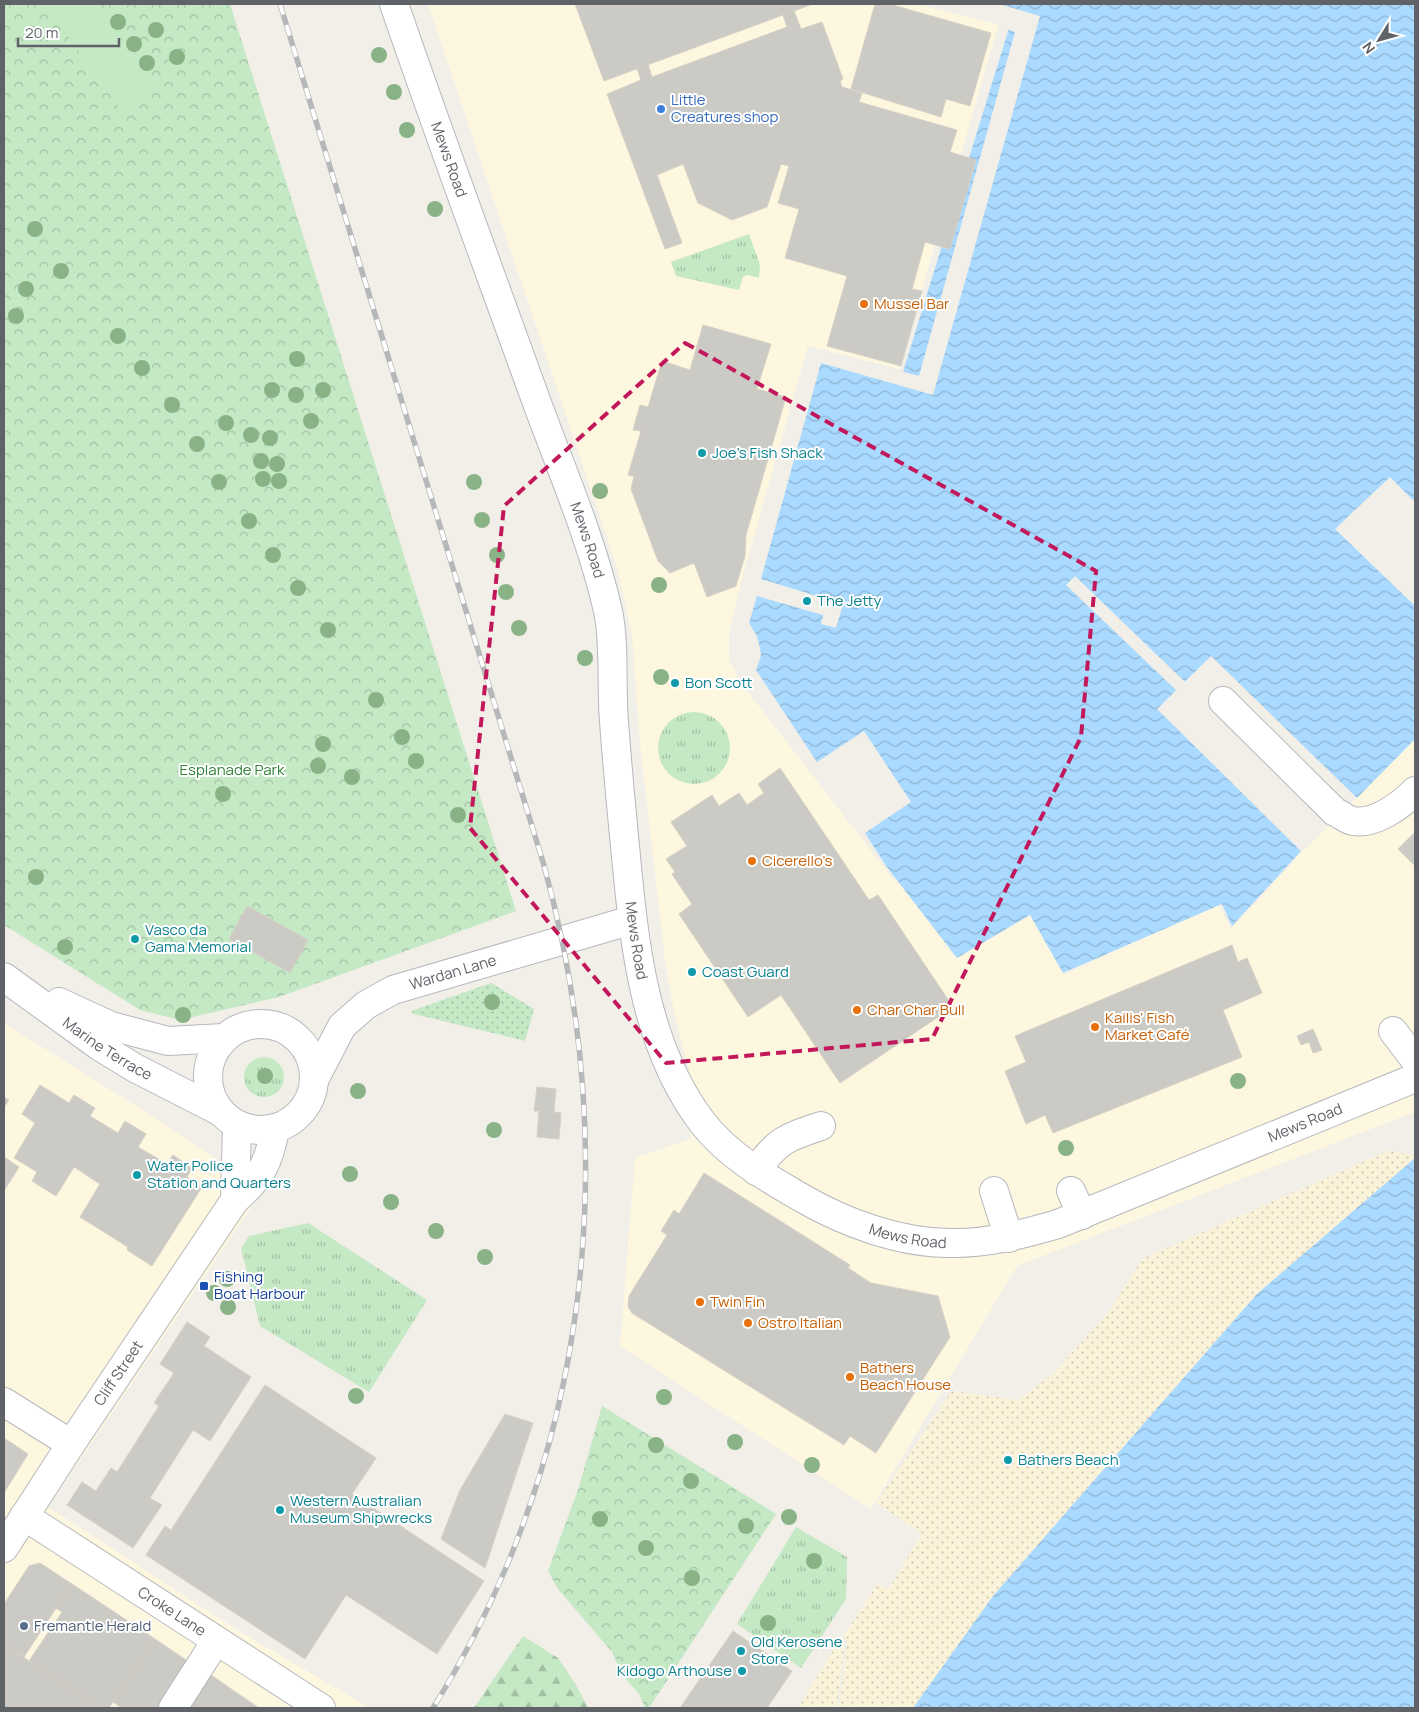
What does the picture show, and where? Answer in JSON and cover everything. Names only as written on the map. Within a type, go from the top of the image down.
[{"type":"street","name":"Mews Road","points":[[394,4],[443,146],[587,540],[609,614],[614,721],[632,920],[647,999],[657,1038],[673,1078],[704,1124],[735,1155],[756,1171],[818,1207],[886,1233],[922,1241],[952,1244],[1009,1238],[1077,1203],[1245,1134],[1415,1078]]},
{"type":"street","points":[[1224,701],[1336,812],[1353,821],[1375,818],[1397,809],[1415,791]]},
{"type":"street","name":"Wardan Lane","points":[[314,1080],[342,1026],[366,1005],[393,990],[632,920]]},
{"type":"street","name":"Marine Terrace","points":[[4,977],[111,1026],[168,1041],[224,1038]]},
{"type":"street","name":"Marine Terrace","points":[[4,977],[99,1046],[135,1068],[228,1118],[262,1130],[275,1129]]},
{"type":"street","name":"Marine Terrace","points":[[228,1118],[211,1097],[207,1081],[208,1065],[214,1051],[224,1038],[236,1030],[250,1024],[266,1024],[282,1028],[295,1036],[306,1049],[312,1064],[314,1080]]},
{"type":"street","points":[[1393,1031],[1415,1060]]},
{"type":"street","points":[[275,1129],[290,1122],[302,1111],[310,1096],[314,1080]]},
{"type":"street","points":[[228,1118],[235,1200]]},
{"type":"street","points":[[756,1171],[770,1149],[792,1135],[820,1126]]},
{"type":"street","name":"Cliff Street","points":[[4,1548],[70,1444],[235,1200],[251,1187],[262,1173],[271,1152],[275,1129]]},
{"type":"street","points":[[994,1191],[1009,1238]]},
{"type":"street","points":[[4,1402],[70,1444]]},
{"type":"street","name":"Croke Lane","points":[[24,1516],[321,1708]]},
{"type":"street","points":[[173,1708],[216,1641]]},
{"type":"highlighted area","points":[[685,343],[1096,571],[1081,737],[932,1039],[666,1063],[470,828],[504,506]]},
{"type":"shaded area","points":[[428,4],[936,4],[1000,19],[899,369],[824,350],[754,660],[954,956],[1031,908],[1068,971],[1216,900],[1231,929],[1304,850],[1415,739],[1415,1112],[1017,1266],[871,1509],[620,1346],[635,1158],[690,1139],[689,1069],[675,1018],[665,960],[640,743],[632,635],[617,567]]},
{"type":"shaded area","points":[[4,1023],[144,1111],[263,1190],[48,1507],[242,1633],[370,1708],[4,1708]]},
{"type":"green space","name":"Esplanade Park","points":[[4,4],[230,4],[516,911],[279,997],[180,1020],[140,1010],[4,925]]},
{"type":"green space","points":[[45,4],[97,4],[157,88],[122,112]]},
{"type":"green space","points":[[749,234],[760,265],[759,278],[748,275],[743,277],[739,290],[676,276],[671,262]]},
{"type":"green space","points":[[694,712],[714,718],[724,728],[730,748],[724,768],[714,778],[694,784],[674,778],[664,768],[658,748],[664,728],[674,718]]},
{"type":"green space","points":[[491,983],[534,1009],[525,1041],[414,1014],[411,1011]]},
{"type":"green space","points":[[268,1057],[275,1060],[281,1066],[284,1077],[283,1085],[275,1094],[268,1097],[260,1097],[253,1094],[245,1085],[244,1073],[247,1066],[256,1058]]},
{"type":"green space","points":[[308,1223],[427,1300],[369,1392],[260,1326],[241,1248],[249,1236]]},
{"type":"green space","points":[[602,1406],[776,1514],[649,1708],[645,1708],[639,1694],[623,1676],[612,1652],[558,1589],[548,1571],[578,1490]]},
{"type":"green space","points":[[796,1527],[847,1557],[846,1599],[801,1668],[737,1624]]},
{"type":"green space","points":[[523,1636],[558,1658],[575,1683],[588,1708],[474,1708]]},
{"type":"sand","name":"Bathers Beach","points":[[1390,1150],[1415,1156],[1415,1158],[1257,1294],[993,1596],[913,1708],[839,1708],[847,1643],[844,1635],[878,1583],[888,1590],[922,1534],[876,1503],[952,1391],[1018,1400],[1054,1373],[1111,1309],[1142,1259]]},
{"type":"sand","points":[[842,1636],[844,1646],[837,1708],[798,1708]]},
{"type":"water","points":[[918,4],[1415,4],[1415,502],[1390,477],[1335,529],[1415,606],[1415,739],[1357,798],[1211,656],[1157,709],[1301,851],[1232,926],[1222,904],[1063,973],[1030,915],[957,958],[743,681],[732,635],[810,347],[903,372],[1010,25]]},
{"type":"water","points":[[1415,1158],[1415,1708],[913,1708],[993,1596],[1257,1294]]},
{"type":"pier","points":[[916,4],[999,4],[1040,16],[933,395],[821,363],[761,579],[843,604],[836,628],[821,624],[823,615],[757,596],[749,623],[757,636],[760,648],[761,656],[756,670],[817,762],[864,731],[911,802],[865,833],[903,892],[741,683],[729,659],[729,634],[741,582],[808,346],[919,376],[1015,32],[1006,29],[1006,26]]},
{"type":"pier","points":[[1075,576],[1185,682],[1177,691],[1066,585]]},
{"type":"pier","points":[[1218,909],[1064,975],[1041,940],[1064,974]]},
{"type":"building","points":[[575,4],[813,4],[604,81]]},
{"type":"building","points":[[875,4],[889,4],[991,33],[970,106],[946,99],[941,117],[851,89]]},
{"type":"building","points":[[794,11],[801,29],[822,22],[843,79],[840,81],[842,87],[862,93],[859,102],[957,130],[950,152],[976,160],[950,249],[925,242],[912,289],[922,291],[901,366],[827,346],[847,276],[785,258],[799,209],[778,203],[789,166],[781,164],[767,207],[732,220],[698,203],[683,164],[657,175],[682,243],[665,249],[607,94],[641,80],[637,69],[648,64],[652,77],[787,27],[783,15]]},
{"type":"building","name":"Joe's Fish Shack","points":[[703,325],[771,344],[757,389],[786,397],[746,535],[745,556],[736,586],[707,597],[694,563],[670,573],[658,561],[631,489],[634,476],[628,475],[641,431],[633,430],[640,405],[648,407],[662,361],[690,370]]},
{"type":"building","points":[[780,768],[869,900],[878,895],[953,1007],[840,1083],[781,995],[748,1017],[679,914],[692,904],[672,874],[675,872],[666,859],[687,846],[671,822],[712,795],[719,806],[739,793],[747,805],[764,793],[758,784]]},
{"type":"building","points":[[1415,832],[1415,866],[1398,849]]},
{"type":"building","points":[[247,906],[308,940],[290,973],[229,939]]},
{"type":"building","points":[[1232,945],[1238,962],[1247,958],[1262,993],[1223,1010],[1242,1057],[1053,1133],[1045,1115],[1026,1124],[1005,1071],[1026,1062],[1015,1036]]},
{"type":"building","points":[[1313,1029],[1322,1050],[1313,1053],[1309,1042],[1301,1045],[1297,1036]]},
{"type":"building","name":"Water Police Station and Quarters","points":[[40,1085],[69,1103],[74,1095],[95,1108],[90,1116],[118,1133],[125,1121],[146,1134],[138,1147],[167,1164],[173,1155],[192,1168],[187,1177],[202,1187],[152,1266],[127,1250],[128,1247],[80,1217],[100,1184],[74,1167],[56,1196],[32,1181],[37,1172],[14,1158],[35,1123],[22,1114]]},
{"type":"building","points":[[537,1087],[556,1089],[554,1112],[561,1113],[559,1139],[537,1137],[539,1111],[534,1111]]},
{"type":"building","points":[[4,1097],[9,1100],[4,1107]]},
{"type":"building","points":[[4,1157],[19,1167],[4,1191]]},
{"type":"building","points":[[704,1173],[850,1265],[848,1268],[871,1283],[938,1296],[950,1337],[876,1453],[850,1436],[844,1445],[632,1313],[628,1307],[629,1296],[667,1235],[661,1231],[674,1210],[679,1214]]},
{"type":"building","points":[[187,1322],[210,1337],[204,1346],[251,1377],[210,1441],[193,1430],[150,1498],[162,1505],[133,1548],[67,1505],[82,1482],[96,1491],[111,1468],[117,1472],[159,1406],[154,1403],[174,1373],[160,1364]]},
{"type":"building","name":"Western Australian Museum Shipwrecks","points":[[265,1385],[376,1458],[352,1494],[484,1581],[437,1654],[346,1595],[305,1659],[146,1555],[165,1526],[171,1530]]},
{"type":"building","points":[[505,1414],[533,1423],[485,1568],[441,1539],[460,1490]]},
{"type":"building","points":[[4,1438],[28,1454],[4,1493]]},
{"type":"building","name":"Fremantle Herald","points":[[40,1563],[72,1584],[24,1657],[4,1644],[4,1604],[29,1566]]},
{"type":"building","points":[[72,1584],[155,1639],[109,1708],[101,1708],[29,1661],[62,1612],[56,1608]]},
{"type":"building","name":"Old Kerosene Store","points":[[733,1631],[792,1671],[767,1708],[680,1708]]},
{"type":"building","points":[[155,1639],[189,1662],[159,1708],[122,1708],[113,1702]]},
{"type":"building","points":[[4,1644],[29,1661],[101,1708],[4,1707]]},
{"type":"building","points":[[211,1675],[259,1708],[189,1708]]},
{"type":"railway","points":[[280,4],[543,862],[568,971],[582,1080],[585,1189],[578,1297],[559,1404],[529,1509],[487,1610],[433,1708]]},
{"type":"place","name":"Little Creatures shop","points":[[661,109]]},
{"type":"place","name":"Mussel Bar","points":[[864,304]]},
{"type":"place","name":"Joe's Fish Shack","points":[[702,453]]},
{"type":"place","name":"The Jetty","points":[[807,601]]},
{"type":"place","name":"Bon Scott","points":[[675,683]]},
{"type":"place","name":"Cicerello's","points":[[752,861]]},
{"type":"place","name":"Vasco da Gama Memorial","points":[[135,939]]},
{"type":"place","name":"Coast Guard","points":[[692,972]]},
{"type":"place","name":"Char Char Bull","points":[[857,1010]]},
{"type":"place","name":"Kailis' Fish Market Café","points":[[1095,1027]]},
{"type":"place","name":"Water Police Station and Quarters","points":[[137,1175]]},
{"type":"place","name":"Fishing Boat Harbour","points":[[204,1286]]},
{"type":"place","name":"Twin Fin","points":[[700,1302]]},
{"type":"place","name":"Ostro Italian","points":[[748,1323]]},
{"type":"place","name":"Bathers Beach House","points":[[850,1377]]},
{"type":"place","name":"Bathers Beach","points":[[1008,1460]]},
{"type":"place","name":"Western Australian Museum Shipwrecks","points":[[280,1510]]},
{"type":"place","name":"Fremantle Herald","points":[[24,1626]]},
{"type":"place","name":"Old Kerosene Store","points":[[741,1651]]},
{"type":"place","name":"Kidogo Arthouse","points":[[742,1671]]}]
